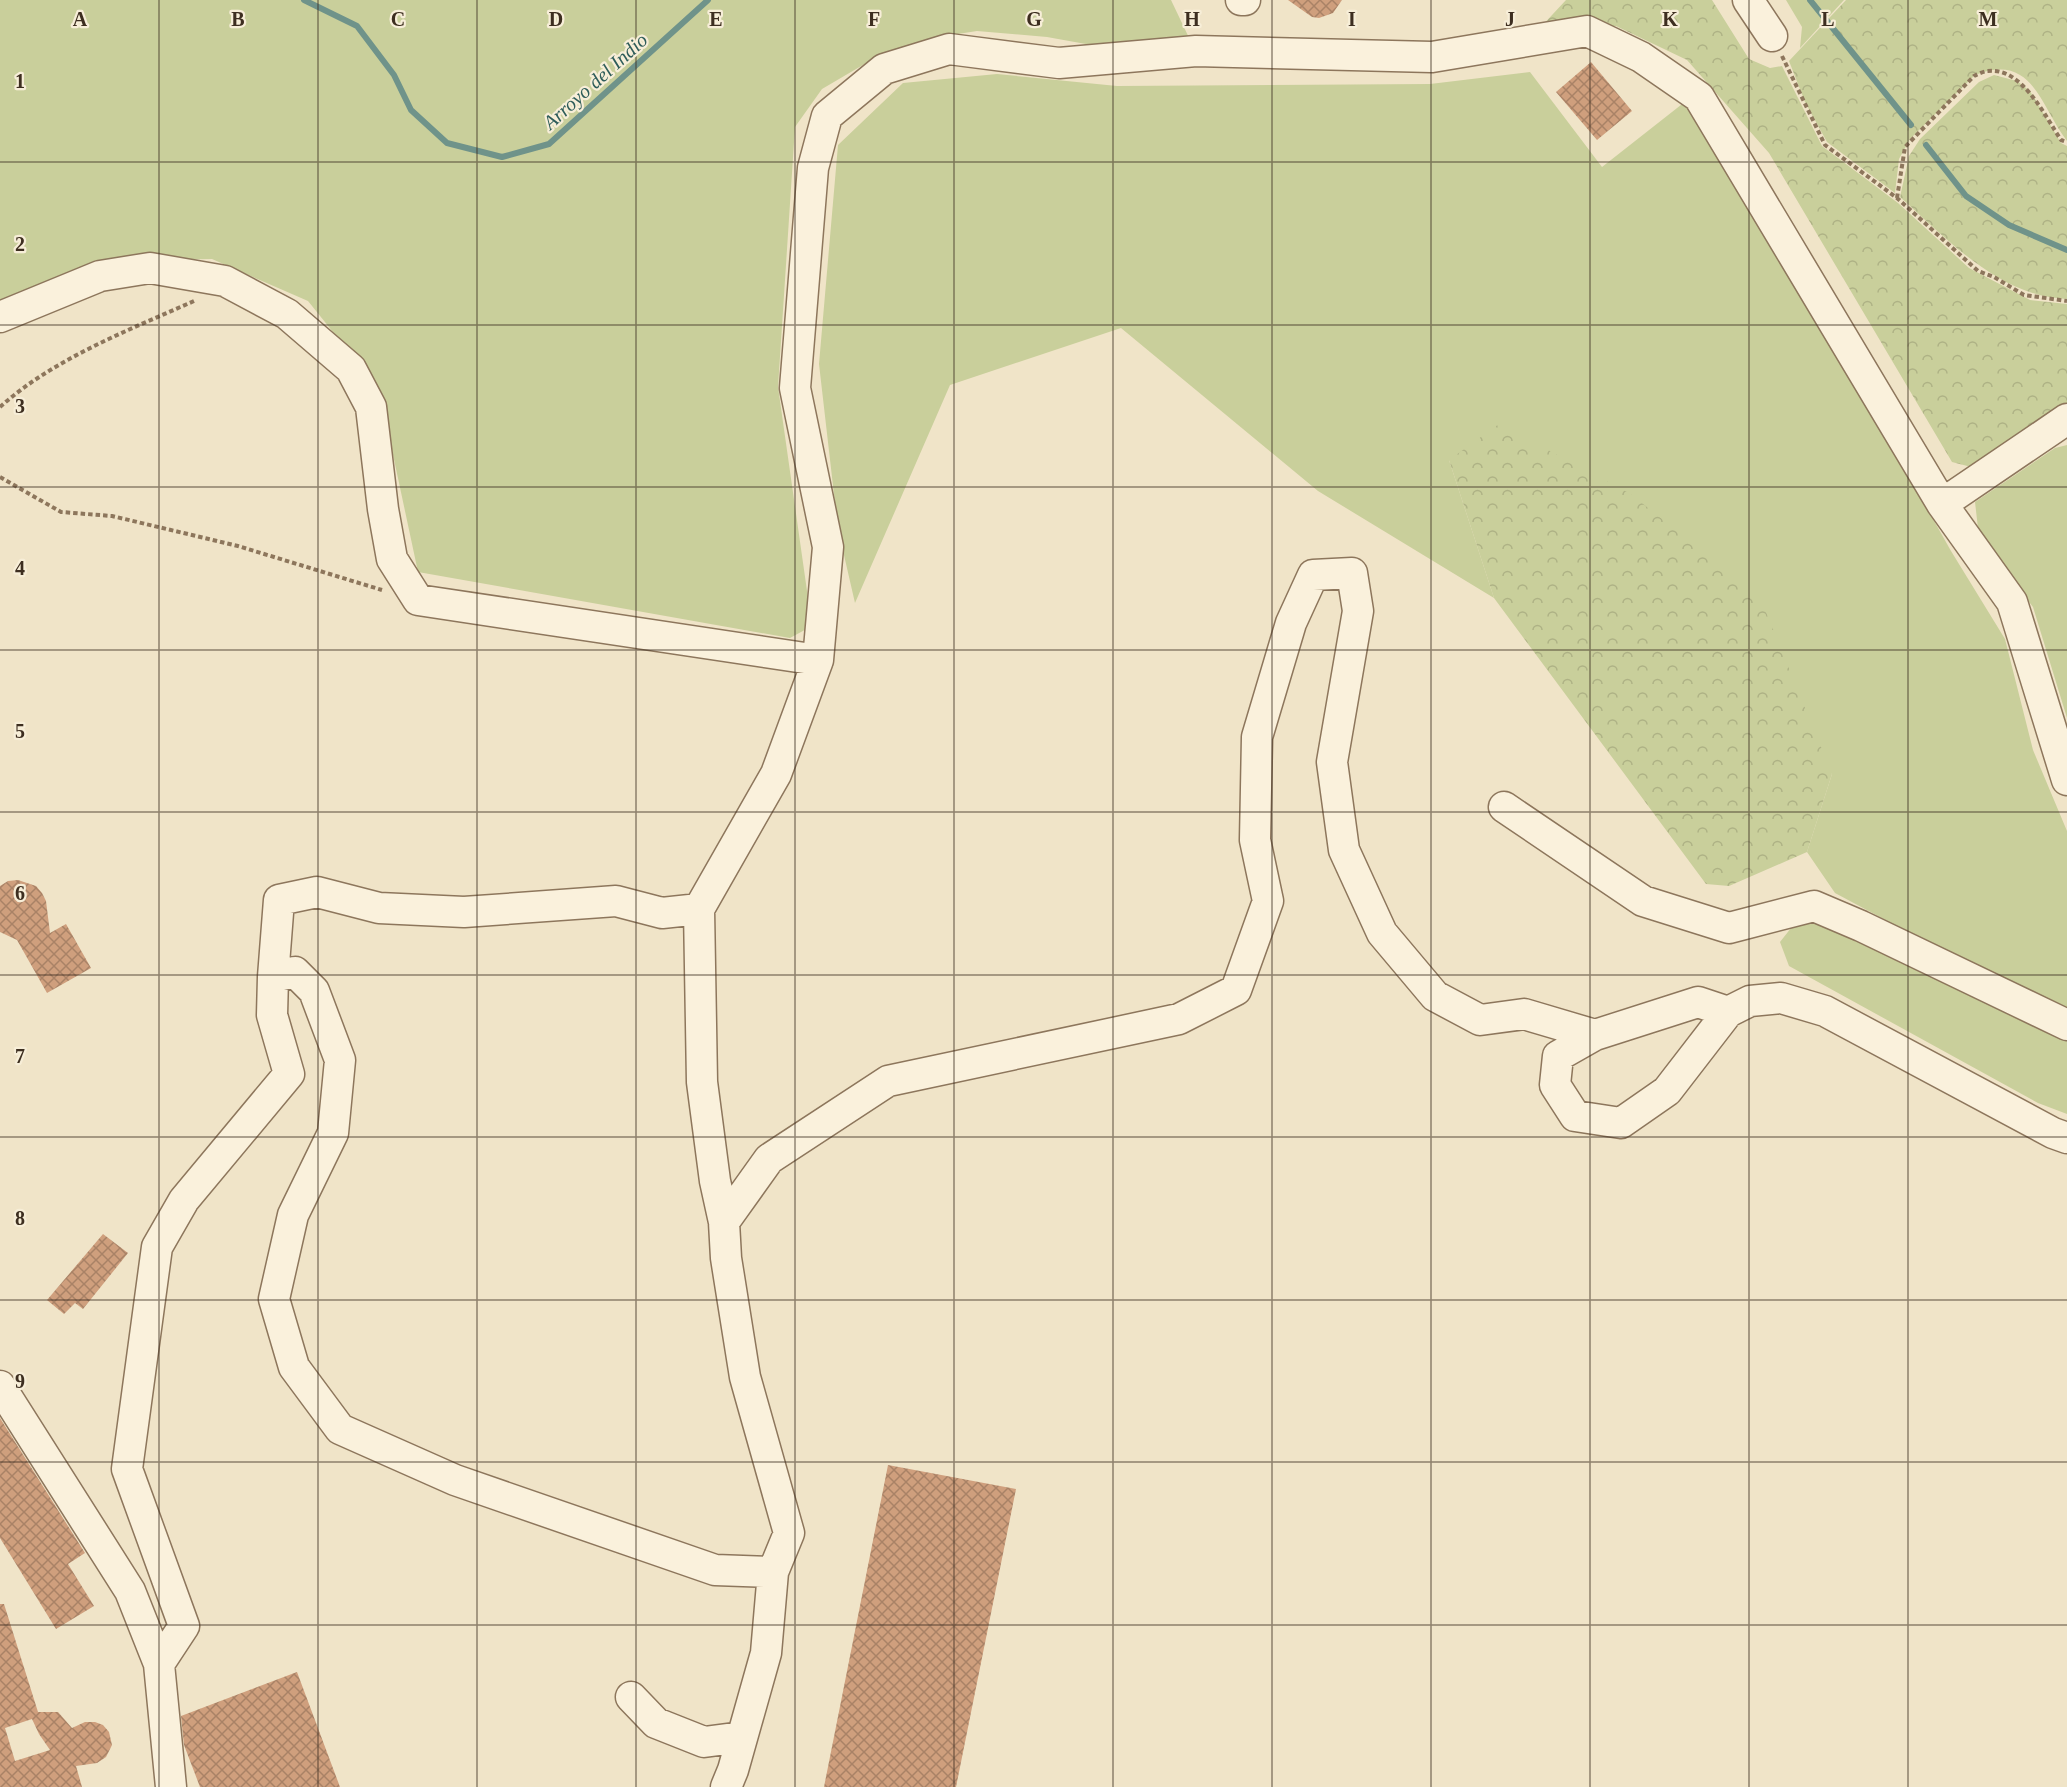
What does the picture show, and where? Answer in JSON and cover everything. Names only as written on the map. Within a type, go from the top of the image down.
[{"type":"street","points":[[1748,0],[1772,36]]},
{"type":"street","points":[[726,1787],[766,1653],[773,1572],[789,1533],[745,1377],[726,1258],[724,1222],[702,1082],[699,909],[776,774],[818,660],[828,547],[795,388],[813,168],[827,116],[884,69],[949,49],[1059,63],[1196,51],[1432,57],[1587,31],[1641,57],[1699,97],[1942,504],[2012,602],[2067,780]]},
{"type":"street","points":[[0,317],[100,276],[150,268],[225,281],[287,314],[351,369],[371,406],[383,508],[392,559],[418,600],[818,660]]},
{"type":"street","points":[[1942,504],[2067,419]]},
{"type":"street","points":[[724,1222],[769,1159],[888,1081],[1179,1019],[1236,990],[1268,901],[1255,840],[1257,737],[1291,623],[1313,575],[1352,573],[1358,611],[1332,762],[1344,850],[1382,933],[1435,996],[1480,1020],[1524,1014],[1595,1035]]},
{"type":"street","points":[[1504,807],[1643,901],[1729,928],[1814,906],[1861,926],[2067,1025]]},
{"type":"street","points":[[159,1664],[184,1626],[127,1469],[157,1247],[184,1200],[289,1074],[272,1015],[279,900],[317,892],[378,908],[464,912],[616,901],[662,913],[699,909]]},
{"type":"street","points":[[273,977],[295,972],[314,991],[340,1060],[333,1133],[293,1215],[274,1299],[294,1367],[340,1429],[455,1480],[714,1570],[773,1572]]},
{"type":"street","points":[[1728,1012],[1698,1002],[1595,1035],[1558,1056],[1555,1085],[1575,1116],[1621,1123],[1667,1091],[1728,1012],[1750,1001],[1781,999],[1825,1011],[2067,1138]]},
{"type":"street","points":[[0,1386],[130,1591],[159,1664],[171,1787]]},
{"type":"street","points":[[631,1696],[656,1723],[704,1742],[742,1737]]},
{"type":"path","points":[[1772,36],[1825,144],[1897,198],[1978,271],[1994,277],[2024,295],[2067,301]]},
{"type":"path","points":[[1897,198],[1905,147],[1974,75],[1989,70],[2012,75],[2028,90],[2061,140],[2067,142]]},
{"type":"path","points":[[0,407],[48,372],[109,340],[206,295],[225,281]]},
{"type":"path","points":[[0,477],[61,512],[112,516],[238,546],[342,580],[418,600]]},
{"type":"green space","points":[[0,0],[1171,0],[1191,42],[1108,48],[1047,37],[977,31],[932,38],[868,62],[822,89],[795,127],[778,387],[812,626],[790,638],[418,572],[379,389],[308,301],[212,259],[97,261],[0,306]]},
{"type":"green space","points":[[1566,0],[1712,0],[1749,59],[1770,68],[1782,66],[1822,146],[1898,203],[1969,268],[2030,300],[2067,304],[2067,410],[1975,468],[1952,462],[1769,153],[1687,60],[1616,26],[1539,29]]},
{"type":"green space","points":[[1786,0],[1844,0],[1800,48],[1802,27]]},
{"type":"green space","points":[[1846,0],[2067,0],[2067,141],[2033,86],[2022,77],[2010,71],[1994,70],[1975,75],[1910,139],[1899,159],[1895,193],[1827,142],[1805,102],[1789,61]]},
{"type":"green space","points":[[1530,72],[1602,167],[1686,101],[2005,639],[2033,750],[2067,831],[2067,1009],[1966,963],[1835,893],[1807,852],[1832,774],[1449,460],[1494,598],[1318,491],[1121,328],[950,385],[855,603],[838,529],[819,364],[838,145],[903,83],[997,74],[1117,86],[1430,84]]},
{"type":"green space","points":[[1994,75],[2017,81],[2030,91],[2061,143],[2067,146],[2067,299],[2043,296],[1997,277],[1956,247],[1900,197],[1909,156],[1920,139],[1979,82]]},
{"type":"green space","points":[[1499,424],[1629,493],[1759,595],[1832,774],[1807,852],[1729,886],[1706,884],[1494,598],[1449,460]]},
{"type":"green space","points":[[2067,445],[2067,718],[2033,607],[1979,537],[1975,502],[2055,448]]},
{"type":"green space","points":[[1826,921],[2067,1033],[2067,1114],[2038,1103],[1789,966],[1780,942],[1795,923]]},
{"type":"building","points":[[1288,0],[1342,0],[1333,13],[1319,18],[1312,17]]},
{"type":"building","points":[[1591,62],[1632,111],[1597,140],[1556,92]]},
{"type":"building","points":[[18,880],[36,886],[42,893],[46,901],[50,933],[66,924],[91,968],[47,993],[17,940],[0,932],[0,886],[8,881]]},
{"type":"building","points":[[103,1234],[128,1253],[83,1309],[75,1303],[64,1314],[47,1300]]},
{"type":"building","points":[[0,1418],[85,1553],[68,1564],[94,1606],[56,1629],[0,1538]]},
{"type":"building","points":[[888,1465],[1016,1489],[956,1787],[824,1787]]},
{"type":"building","points":[[0,1604],[4,1604],[38,1712],[58,1712],[72,1728],[85,1722],[103,1725],[109,1732],[112,1745],[106,1757],[97,1763],[76,1766],[82,1787],[0,1787]],"holes":[[[32,1719],[50,1750],[15,1761],[5,1728]]]},
{"type":"building","points":[[297,1672],[340,1787],[200,1787],[184,1745],[181,1716]]},
{"type":"waterway","name":"Arroyo del Indio","points":[[304,0],[357,26],[394,75],[411,110],[447,143],[502,157],[549,144],[708,0]]},
{"type":"waterway","name":"Arroyo del Indio","points":[[1810,0],[1911,125]]},
{"type":"waterway","name":"Arroyo del Indio","points":[[1926,145],[1966,196],[2009,225],[2067,250]]}]
